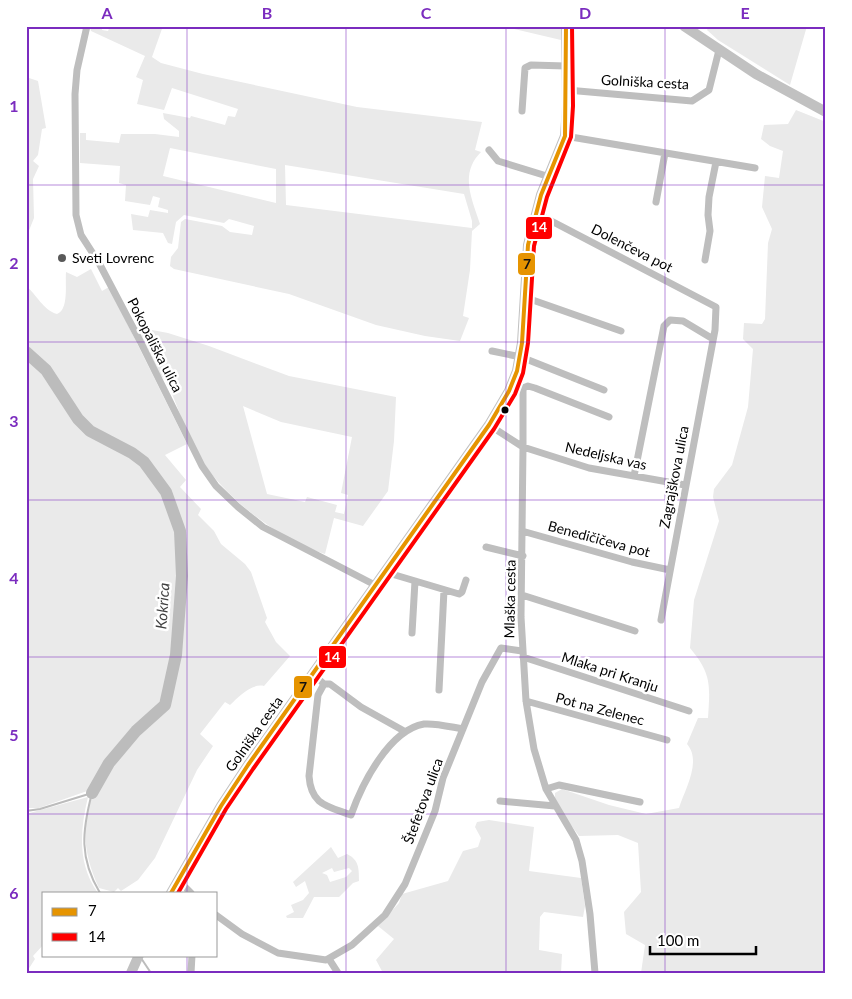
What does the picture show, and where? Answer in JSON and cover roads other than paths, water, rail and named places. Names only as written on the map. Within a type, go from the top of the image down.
[{"type":"main road","name":"Golniška cesta","points":[[172,892],[248,765],[489,425],[509,391],[521,357],[528,246],[536,213],[565,136],[567,90],[566,26]]},
{"type":"main road","points":[[684,26],[756,74],[826,112]]},
{"type":"street","name":"Pokopališka ulica","points":[[87,26],[76,70],[75,94],[76,214],[81,235],[99,263],[140,341],[202,466],[216,486],[263,527],[375,585]]},
{"type":"street","name":"Golniška cesta","points":[[567,90],[692,101],[709,90],[719,50]]},
{"type":"street","points":[[522,111],[526,68],[531,64],[566,66]]},
{"type":"street","points":[[565,136],[754,168]]},
{"type":"street","points":[[490,150],[498,161],[550,177]]},
{"type":"street","points":[[656,202],[665,153]]},
{"type":"street","points":[[705,260],[710,231],[708,215],[709,197],[716,162]]},
{"type":"street","name":"Dolenčeva pot","points":[[536,213],[716,307]]},
{"type":"street","points":[[524,297],[621,331]]},
{"type":"street","name":"Zagrajškova ulica","points":[[660,620],[718,312],[716,307]]},
{"type":"street","points":[[634,476],[664,326],[670,320],[683,321],[713,339]]},
{"type":"street","points":[[492,351],[521,357],[604,390]]},
{"type":"street","points":[[523,446],[522,396],[524,386],[535,388],[609,418]]},
{"type":"street","points":[[489,425],[523,446]]},
{"type":"street","name":"Nedeljska vas","points":[[523,446],[589,468],[685,485]]},
{"type":"street","name":"Mlaška cesta","points":[[523,446],[522,595],[526,701],[534,749],[546,789],[576,840],[582,861],[592,933],[595,973]]},
{"type":"street","name":"Benedičičeva pot","points":[[522,530],[632,562],[670,570]]},
{"type":"street","points":[[486,547],[523,556]]},
{"type":"street","points":[[385,572],[459,594],[462,592],[466,580]]},
{"type":"street","points":[[412,633],[415,581]]},
{"type":"street","points":[[440,690],[444,590]]},
{"type":"street","points":[[522,595],[635,630]]},
{"type":"street","name":"Štefetova ulica","points":[[329,959],[352,945],[385,915],[397,898],[405,884],[435,811],[443,778],[482,682],[501,648],[523,654]]},
{"type":"street","name":"Mlaka pri Kranju","points":[[523,654],[689,711]]},
{"type":"street","points":[[313,674],[324,684],[330,684],[360,707],[404,731]]},
{"type":"street","points":[[324,684],[318,695],[309,776],[314,797],[324,805],[351,815],[390,743],[404,731],[426,724],[463,729]]},
{"type":"street","name":"Pot na Zelenec","points":[[526,701],[667,740]]},
{"type":"street","points":[[546,789],[560,785],[640,802]]},
{"type":"street","points":[[500,801],[555,806]]},
{"type":"street","points":[[178,880],[190,892]]},
{"type":"street","points":[[218,916],[242,934],[278,954],[329,959],[335,971]]},
{"type":"street","points":[[191,973],[192,956]]},
{"type":"waterway","name":"Kokrica","points":[[26,352],[46,370],[78,419],[90,431],[132,453],[144,462],[166,492],[180,531],[182,576],[176,655],[165,705],[136,731],[109,763],[92,793]]},
{"type":"waterway","name":"Kokrica","points":[[26,811],[40,809],[92,793],[86,820],[84,844],[88,868],[99,892]]},
{"type":"waterway","name":"Kokrica","points":[[141,958],[151,973]]},
{"type":"place","name":"Sveti Lovrenc","points":[[62,258]]}]
